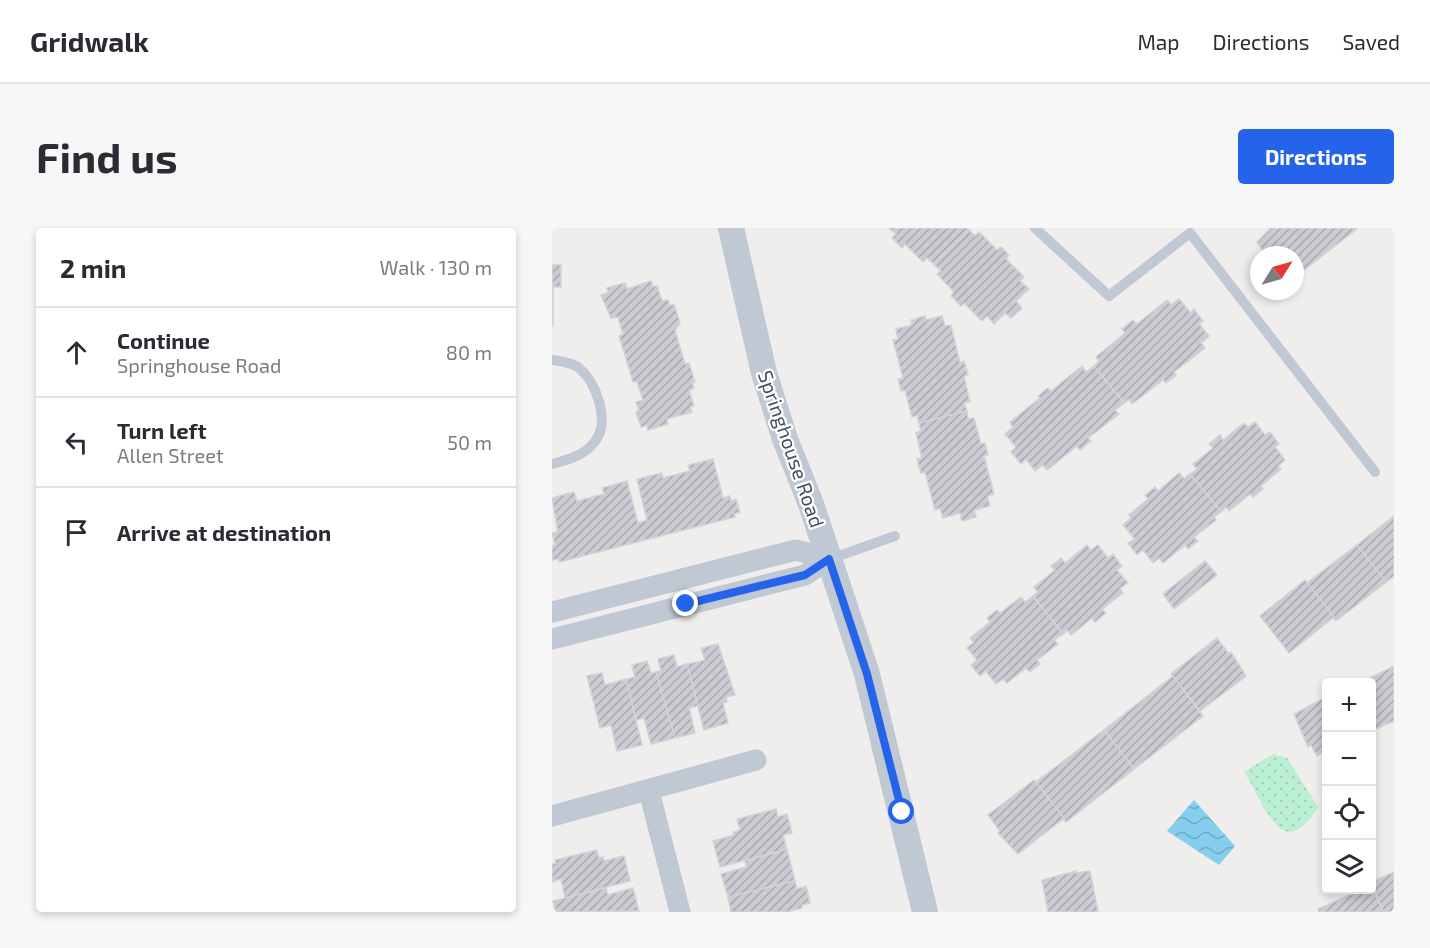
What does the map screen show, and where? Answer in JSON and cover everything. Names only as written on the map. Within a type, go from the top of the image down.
[{"type":"street","name":"Springhouse Road","points":[[731,228],[764,373],[867,674],[926,912]]},
{"type":"street","points":[[552,612],[796,550],[829,559]]},
{"type":"street","points":[[552,639],[805,575],[829,559]]},
{"type":"street","points":[[552,816],[650,791],[756,760]]},
{"type":"street","points":[[650,791],[680,912]]},
{"type":"lane","points":[[1035,228],[1109,296],[1190,233],[1375,472]]},
{"type":"lane","points":[[552,360],[577,366],[593,384],[602,415],[597,439],[580,456],[552,464]]},
{"type":"lane","points":[[829,559],[896,536]]},
{"type":"green space","points":[[1273,754],[1287,758],[1318,807],[1305,824],[1294,831],[1284,830],[1275,824],[1244,772]]},
{"type":"water","points":[[1194,800],[1235,846],[1219,865],[1167,831]]},
{"type":"building","points":[[889,228],[967,228],[969,230],[934,264],[927,258],[923,262],[905,244],[902,248],[892,238],[896,234]]},
{"type":"building","points":[[1271,228],[1358,228],[1304,270],[1304,246],[1260,246],[1257,242]]},
{"type":"building","points":[[969,230],[975,236],[979,232],[997,250],[1001,247],[1009,255],[1006,259],[1024,277],[1020,281],[1029,289],[1016,301],[1022,308],[1011,318],[1005,313],[994,324],[987,316],[982,321],[964,303],[961,306],[951,296],[954,292],[937,274],[941,271],[934,264]]},
{"type":"building","points":[[552,265],[561,265],[561,287],[553,287],[553,327]]},
{"type":"building","points":[[651,281],[653,287],[657,286],[662,301],[668,300],[670,306],[674,304],[680,323],[675,330],[685,364],[689,363],[695,382],[692,383],[694,388],[689,390],[694,406],[690,407],[692,412],[667,419],[668,424],[648,430],[647,425],[641,427],[636,412],[639,411],[636,402],[643,400],[637,382],[633,382],[619,336],[623,334],[618,317],[611,318],[601,295],[608,293],[607,288],[625,283],[627,289]]},
{"type":"building","points":[[1179,299],[1191,313],[1194,309],[1203,321],[1199,324],[1209,336],[1201,343],[1205,348],[1174,372],[1176,375],[1166,383],[1163,380],[1132,404],[1129,399],[1124,403],[1094,366],[1099,361],[1096,357],[1125,333],[1122,329],[1133,320],[1137,324],[1167,300],[1171,305]]},
{"type":"building","points":[[925,316],[926,320],[942,316],[945,326],[951,325],[960,363],[964,361],[968,375],[964,376],[970,402],[964,403],[967,411],[919,423],[917,415],[912,417],[905,390],[901,391],[898,379],[903,378],[893,340],[898,339],[896,329],[912,325],[911,320]]},
{"type":"building","points":[[1082,366],[1086,372],[1094,366],[1124,403],[1115,410],[1119,414],[1088,438],[1091,441],[1080,450],[1077,446],[1047,470],[1043,465],[1035,471],[1026,459],[1021,464],[1011,452],[1016,447],[1005,434],[1013,427],[1010,422],[1040,398],[1038,396],[1048,388],[1051,391]]},
{"type":"building","points":[[967,411],[968,419],[974,418],[981,444],[985,443],[988,455],[984,456],[994,494],[987,496],[990,506],[974,510],[976,517],[962,521],[960,513],[943,518],[940,508],[935,510],[925,472],[921,473],[917,459],[922,458],[916,433],[921,431],[919,423]]},
{"type":"building","points":[[1255,422],[1265,435],[1270,432],[1279,444],[1275,447],[1285,460],[1278,466],[1281,469],[1261,486],[1263,489],[1253,497],[1250,494],[1229,511],[1226,507],[1221,512],[1190,474],[1197,469],[1193,464],[1213,448],[1209,444],[1220,435],[1223,440],[1244,423],[1248,427]]},
{"type":"building","points":[[713,459],[723,498],[730,496],[731,501],[736,499],[740,512],[734,514],[735,517],[559,562],[558,559],[552,560],[552,546],[555,545],[552,533],[558,532],[552,498],[574,492],[577,501],[604,494],[602,488],[627,481],[638,523],[647,520],[637,479],[662,473],[663,478],[690,471],[688,465]]},
{"type":"building","points":[[1179,473],[1184,479],[1190,474],[1221,512],[1214,517],[1216,520],[1194,537],[1198,541],[1188,549],[1185,545],[1163,563],[1159,558],[1153,563],[1143,550],[1137,555],[1128,543],[1135,539],[1123,525],[1131,518],[1129,515],[1148,499],[1145,495],[1155,487],[1158,491]]},
{"type":"building","points":[[1394,516],[1394,576],[1386,582],[1357,545]]},
{"type":"building","points":[[1087,545],[1091,550],[1098,545],[1108,558],[1113,554],[1122,566],[1117,570],[1128,583],[1120,588],[1123,593],[1102,609],[1106,613],[1095,622],[1092,618],[1071,635],[1067,630],[1063,634],[1033,596],[1038,592],[1034,587],[1055,570],[1051,566],[1061,558],[1065,563]]},
{"type":"building","points":[[1357,545],[1386,582],[1336,621],[1307,583]]},
{"type":"building","points":[[1205,561],[1217,575],[1174,609],[1163,594]]},
{"type":"building","points":[[1305,580],[1334,617],[1289,653],[1260,616]]},
{"type":"building","points":[[1033,596],[1063,634],[1054,640],[1058,644],[1037,660],[1040,664],[1030,672],[1026,668],[1007,683],[1003,679],[996,684],[986,671],[980,676],[971,665],[977,660],[967,648],[974,642],[970,638],[990,622],[987,618],[997,610],[1000,613],[1021,597],[1025,602]]},
{"type":"building","points":[[1217,638],[1229,654],[1231,652],[1246,676],[1200,711],[1171,674]]},
{"type":"building","points":[[718,644],[735,695],[726,697],[727,702],[723,703],[728,723],[704,730],[687,664],[705,660],[701,648]]},
{"type":"building","points":[[674,655],[677,667],[687,664],[698,706],[689,708],[695,733],[675,738],[656,672],[661,671],[658,659]]},
{"type":"building","points":[[647,661],[651,673],[656,672],[675,738],[651,744],[644,718],[636,720],[626,679],[635,677],[632,665]]},
{"type":"building","points":[[1394,666],[1394,721],[1376,729],[1376,678],[1370,678]]},
{"type":"building","points":[[602,673],[605,685],[626,679],[642,745],[617,751],[611,725],[600,728],[587,676]]},
{"type":"building","points":[[1173,676],[1203,716],[1134,769],[1104,730]]},
{"type":"building","points":[[1322,699],[1322,753],[1317,756],[1311,745],[1308,747],[1294,714]]},
{"type":"building","points":[[1104,730],[1134,769],[1066,822],[1036,782]]},
{"type":"building","points":[[1034,780],[1064,818],[1018,854],[998,833],[1000,831],[988,815]]},
{"type":"building","points":[[776,809],[778,817],[787,814],[792,833],[783,835],[787,849],[720,867],[713,841],[734,835],[733,832],[740,830],[737,819]]},
{"type":"building","points":[[787,849],[795,881],[728,897],[721,874],[746,867],[745,861]]},
{"type":"building","points":[[597,850],[599,858],[603,857],[604,861],[624,856],[630,881],[565,898],[561,879],[552,882],[552,864],[556,863],[555,860]]},
{"type":"building","points":[[1076,871],[1076,873],[1090,871],[1098,912],[1048,912],[1042,880]]},
{"type":"building","points":[[1394,872],[1394,912],[1383,912],[1376,893],[1376,880]]},
{"type":"building","points":[[795,881],[797,889],[806,886],[810,903],[802,905],[802,908],[786,912],[731,912],[728,897]]},
{"type":"building","points":[[606,888],[608,895],[633,888],[639,911],[556,912],[553,901]]},
{"type":"building","points":[[1352,894],[1376,894],[1383,912],[1319,912],[1318,909]]},
{"type":"route","points":[[686,604],[805,575],[829,559],[867,674],[902,812]]}]
